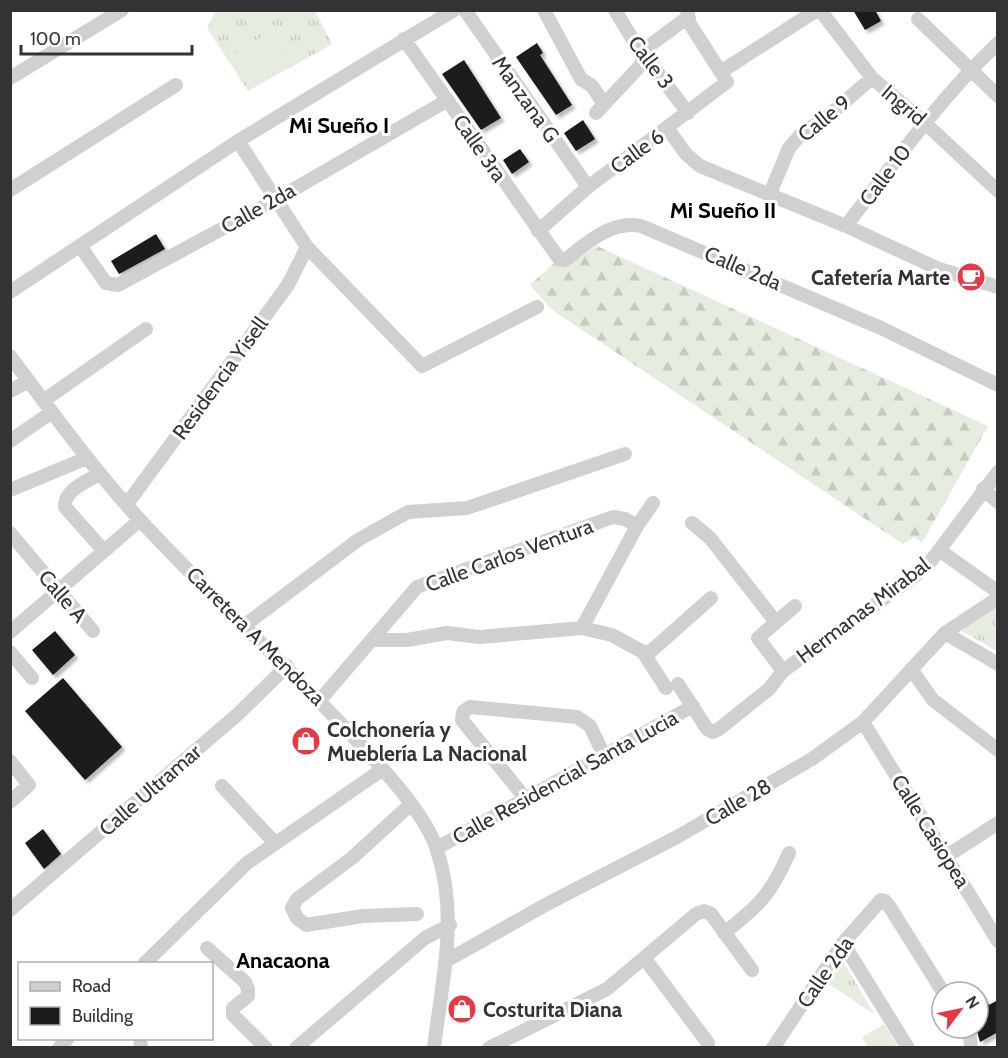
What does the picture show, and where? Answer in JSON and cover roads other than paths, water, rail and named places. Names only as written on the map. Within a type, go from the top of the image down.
[{"type":"street","points":[[10,78],[122,10]]},
{"type":"street","points":[[10,292],[238,141],[454,10]]},
{"type":"street","name":"Manzana G","points":[[465,10],[588,187]]},
{"type":"street","points":[[544,10],[581,79],[592,86],[600,108],[640,66],[649,46],[688,14],[722,71],[797,15],[819,10]]},
{"type":"street","name":"Calle 3","points":[[615,10],[633,40],[646,54],[688,113]]},
{"type":"street","name":"Ingrid","points":[[819,10],[872,78],[998,190]]},
{"type":"street","points":[[918,19],[968,71],[998,96]]},
{"type":"street","name":"Calle 3ra","points":[[404,39],[556,257]]},
{"type":"street","name":"Calle 10","points":[[846,226],[968,71],[998,43]]},
{"type":"street","name":"Calle 6","points":[[538,231],[588,187],[668,129],[727,82],[722,71]]},
{"type":"street","name":"Calle 9","points":[[769,196],[789,148],[804,131],[821,122],[872,78]]},
{"type":"street","points":[[10,190],[176,85]]},
{"type":"street","name":"Calle 2da","points":[[80,246],[106,283],[118,285],[277,199],[447,100]]},
{"type":"street","points":[[668,129],[686,154],[700,166],[846,226],[939,269],[998,287]]},
{"type":"street","points":[[238,141],[307,247],[422,366],[537,307]]},
{"type":"street","name":"Calle 2da","points":[[556,257],[565,260],[609,230],[634,224],[641,226],[881,328],[998,385]]},
{"type":"street","name":"Residencia Yisell","points":[[127,504],[288,285],[307,247]]},
{"type":"street","points":[[44,400],[146,329]]},
{"type":"street","name":"Carretera A Mendoza","points":[[10,356],[99,474],[140,520],[320,700],[383,769],[411,804],[437,848],[447,891],[450,925],[434,1047]]},
{"type":"street","points":[[10,391],[29,381]]},
{"type":"street","points":[[10,441],[52,412]]},
{"type":"street","points":[[245,625],[358,540],[408,512],[467,508],[625,453]]},
{"type":"street","points":[[10,489],[87,458]]},
{"type":"street","name":"Hermanas Mirabal","points":[[693,706],[707,729],[712,732],[769,689],[783,671],[915,576],[939,550],[998,472]]},
{"type":"street","points":[[99,474],[67,494],[64,500],[65,507],[104,551]]},
{"type":"street","points":[[983,489],[998,502]]},
{"type":"street","points":[[582,628],[637,526],[653,503]]},
{"type":"street","name":"Calle Carlos Ventura","points":[[320,700],[417,587],[613,517],[625,519],[637,526]]},
{"type":"street","points":[[10,632],[140,520]]},
{"type":"street","points":[[692,523],[710,538],[775,621]]},
{"type":"street","name":"Calle A","points":[[10,533],[93,631]]},
{"type":"street","points":[[939,550],[998,592]]},
{"type":"street","points":[[643,652],[650,652],[711,598]]},
{"type":"street","name":"Calle 28","points":[[446,961],[547,904],[686,832],[812,759],[863,722],[945,633],[998,598]]},
{"type":"street","points":[[783,671],[758,638],[795,606]]},
{"type":"street","points":[[372,640],[407,640],[447,633],[480,637],[582,628],[612,635],[643,652],[672,686],[693,706]]},
{"type":"street","points":[[945,633],[998,663]]},
{"type":"street","points":[[10,652],[32,678]]},
{"type":"street","name":"Calle Ultramar","points":[[10,910],[238,714],[287,666]]},
{"type":"street","points":[[911,669],[933,700],[998,750]]},
{"type":"street","name":"Calle Residencial Santa Lucia","points":[[437,848],[693,706]]},
{"type":"street","points":[[525,798],[462,720],[463,712],[470,707],[577,717],[590,726],[604,755]]},
{"type":"street","name":"Calle Casiopea","points":[[863,722],[998,941]]},
{"type":"street","points":[[10,761],[27,781],[27,788],[10,802]]},
{"type":"street","points":[[145,962],[197,909],[274,842],[383,769]]},
{"type":"street","points":[[222,786],[274,842]]},
{"type":"street","points":[[411,804],[352,858],[297,899],[292,908],[297,918],[306,925],[363,916],[417,914]]},
{"type":"street","points":[[947,856],[997,824]]},
{"type":"street","points":[[724,933],[759,906],[776,884],[789,853]]},
{"type":"street","name":"Calle 2da","points":[[773,1047],[843,943],[881,900],[885,901],[891,909],[935,980]]},
{"type":"street","points":[[489,1047],[607,989],[696,914],[704,911],[711,914],[752,970]]},
{"type":"street","points":[[296,1047],[425,938],[450,925]]},
{"type":"street","points":[[843,943],[908,1047]]},
{"type":"street","points":[[207,948],[245,982],[248,996],[233,1008],[233,1015],[266,1047]]},
{"type":"street","points":[[645,959],[708,1043]]},
{"type":"place","name":"Cafetería Marte","points":[[971,277]]},
{"type":"place","name":"Colchonería y Mueblería La Nacional","points":[[306,741]]},
{"type":"place","name":"Costurita Diana","points":[[462,1009]]},
{"type":"district","name":"Mi Sueño I","points":[[339,125]]},
{"type":"district","name":"Mi Sueño II","points":[[723,210]]},
{"type":"district","name":"Anacaona","points":[[283,960]]}]
